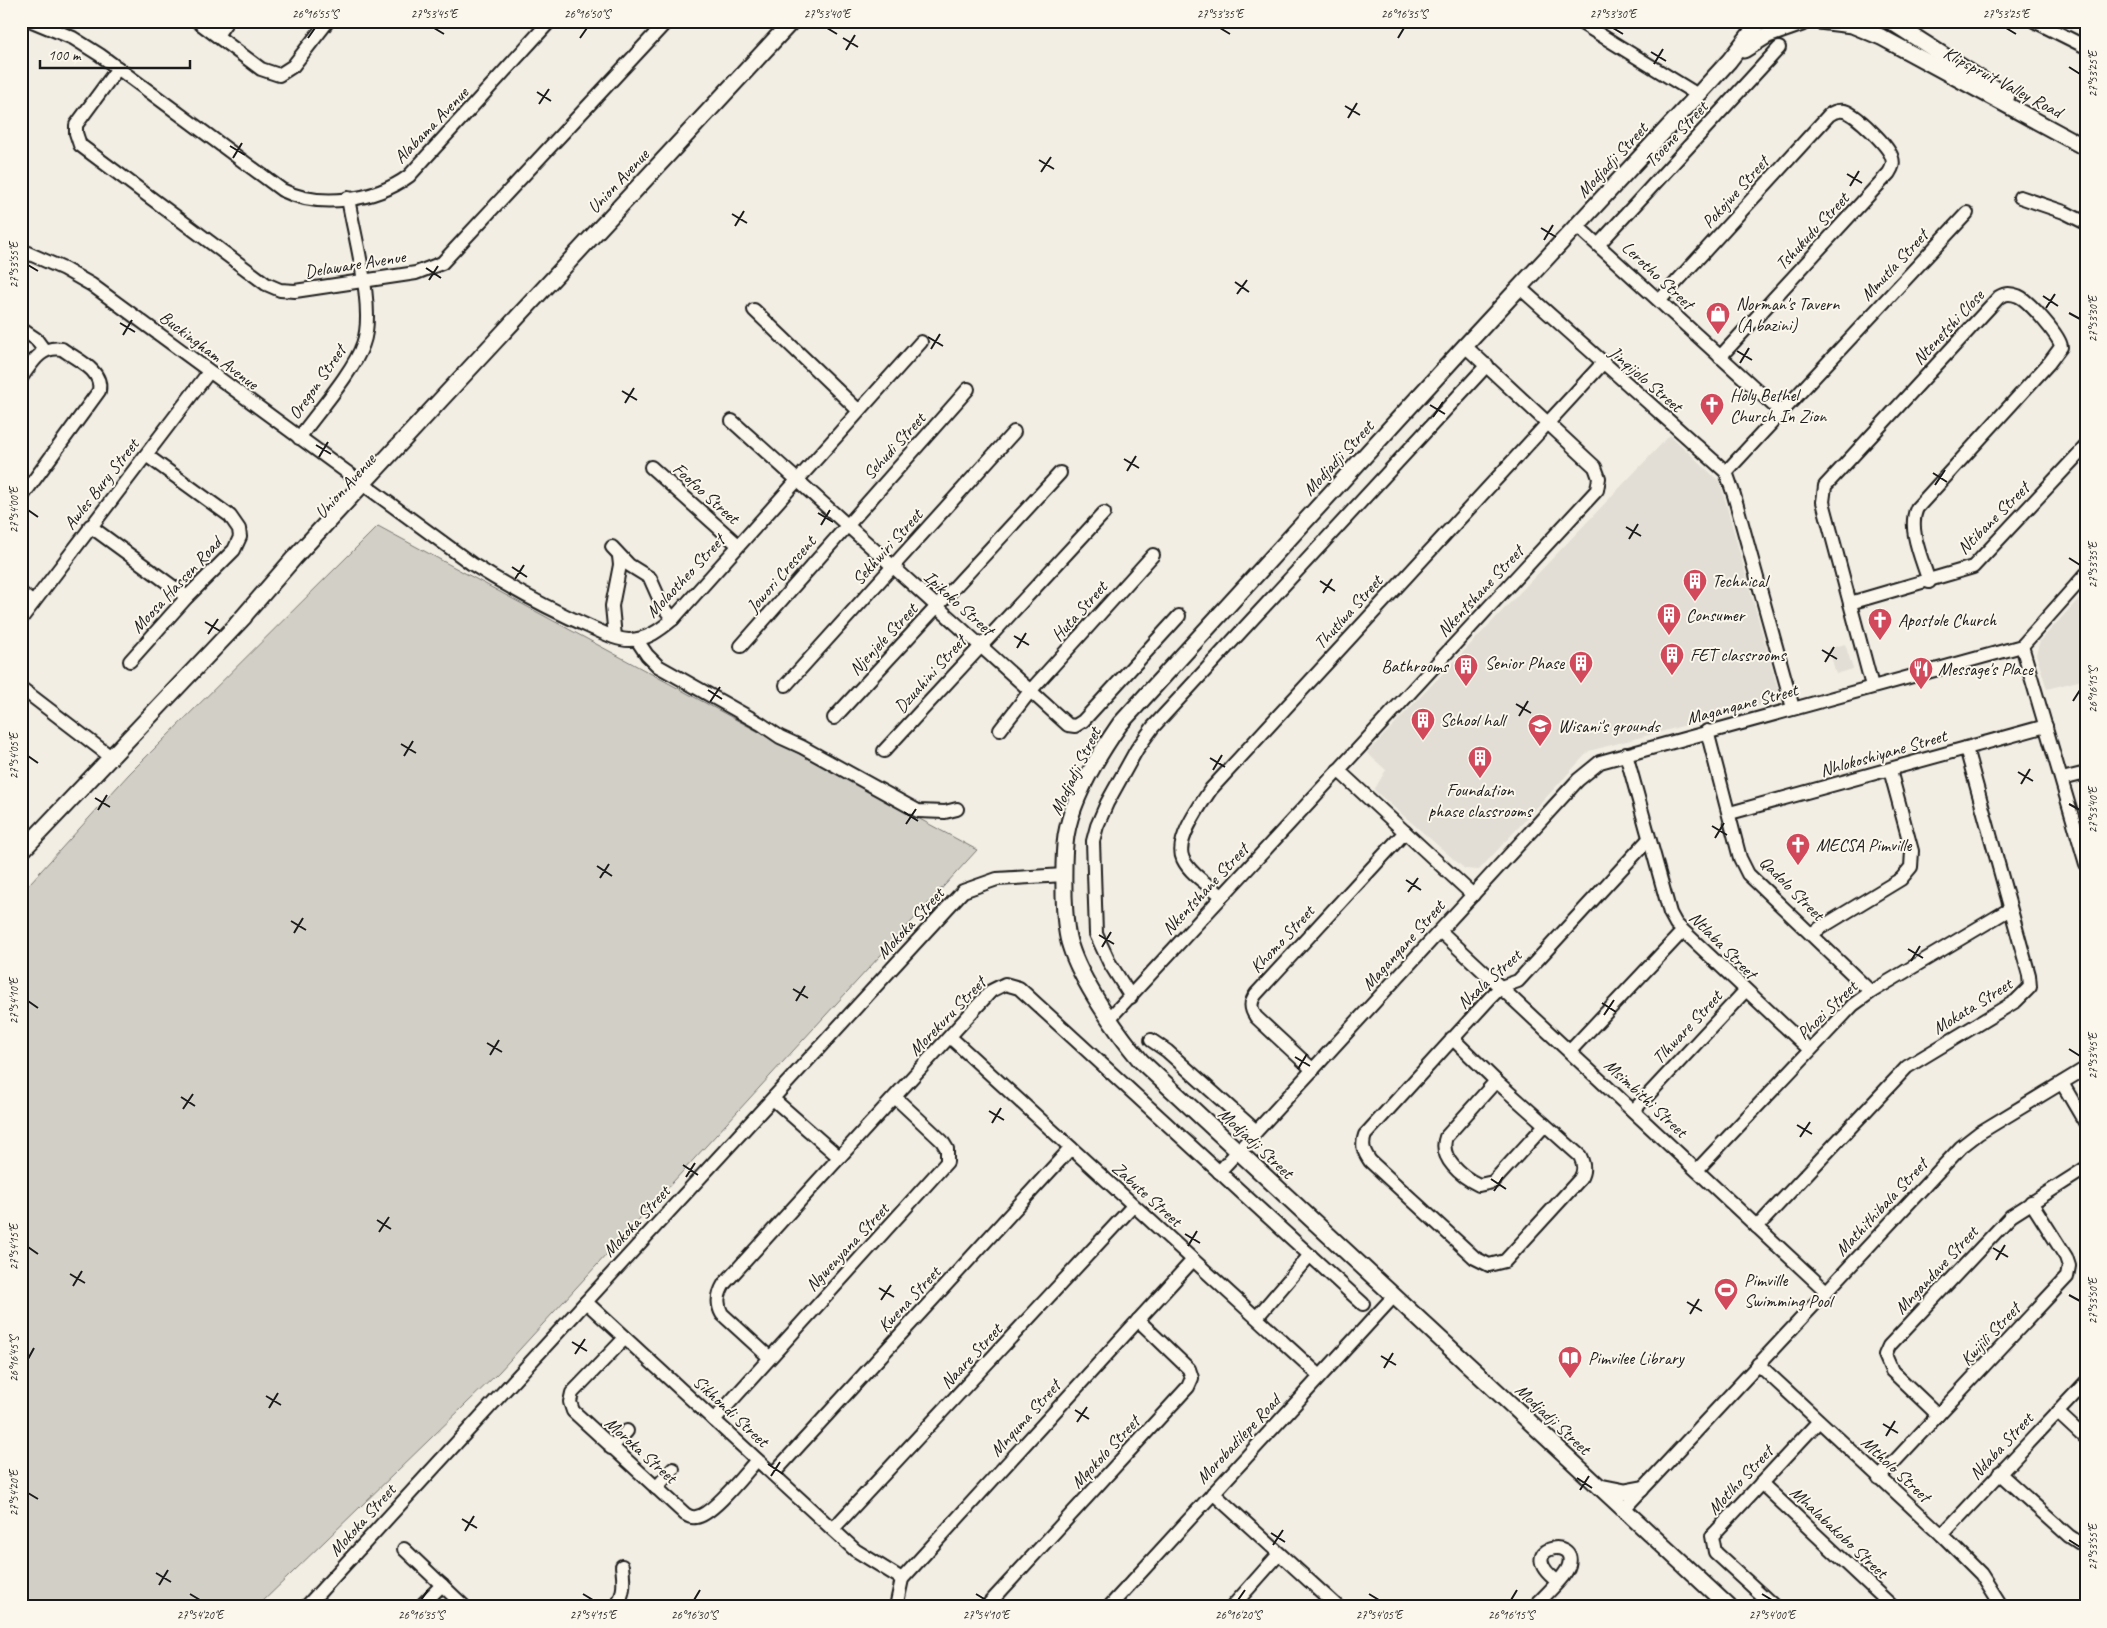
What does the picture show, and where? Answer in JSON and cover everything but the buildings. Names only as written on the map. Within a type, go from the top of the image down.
[{"type":"street","name":"Alabama Avenue","points":[[32,21],[46,23],[73,38],[118,68],[282,190],[308,200],[348,198],[388,188],[409,176],[550,21]]},
{"type":"street","points":[[197,21],[261,69],[279,75],[293,66],[328,21]]},
{"type":"street","points":[[217,35],[227,21]]},
{"type":"street","name":"Delaware Avenue","points":[[118,68],[76,125],[77,138],[84,148],[273,288],[295,291],[416,273],[442,263],[668,21]]},
{"type":"street","name":"Union Avenue","points":[[21,852],[422,429],[472,365],[792,21]]},
{"type":"street","points":[[1578,21],[1698,95]]},
{"type":"street","name":"Modjadji Street","points":[[1729,1607],[1141,1061],[1110,1019],[1070,946],[1065,921],[1064,875],[1066,834],[1073,811],[1103,751],[1120,724],[1464,346],[1729,61],[1760,21]]},
{"type":"street","name":"Klipspruit Valley Road","points":[[1890,21],[2031,112],[2086,142]]},
{"type":"street","points":[[2034,21],[2086,47]]},
{"type":"street","name":"Modjadji Street","points":[[1729,61],[1768,34],[1807,22]]},
{"type":"street","name":"Klipspruit Valley Road","points":[[1807,22],[1852,25],[1881,37],[2086,148]]},
{"type":"street","name":"Tsoene Street","points":[[1599,244],[1779,48]]},
{"type":"street","name":"Pokojwe Street","points":[[1660,300],[1829,115],[1838,110]]},
{"type":"street","name":"Tshukudu Street","points":[[1720,357],[1892,169],[1892,159],[1887,149],[1852,114],[1838,110]]},
{"type":"street","points":[[2020,197],[2064,212],[2086,223]]},
{"type":"street","name":"Oregon Street","points":[[298,438],[362,349],[368,322],[348,198]]},
{"type":"street","name":"Mmutla Street","points":[[1726,472],[1967,213]]},
{"type":"street","name":"Lerotho Street","points":[[1577,226],[1599,244],[1781,412]]},
{"type":"street","name":"Buckingham Avenue","points":[[21,250],[64,269],[92,285],[366,487]]},
{"type":"street","name":"Jinqijolo Street","points":[[1519,288],[1602,364],[1726,472],[1793,708]]},
{"type":"street","name":"Ntenetshi Close","points":[[1872,686],[1823,502],[1825,486],[1999,297],[2006,294],[2015,294],[2024,299],[2053,331],[2061,342],[2061,347],[2050,363],[1917,508],[1914,515],[1915,529],[1929,582]]},
{"type":"street","points":[[754,310],[859,411]]},
{"type":"street","points":[[21,329],[36,339],[44,350]]},
{"type":"street","name":"Molaotheo Street","points":[[366,487],[427,533],[505,585],[581,623],[615,637],[637,640],[652,635],[673,619],[921,342]]},
{"type":"street","name":"Nkentshane Street","points":[[1110,1019],[1596,492],[1599,478],[1595,467],[1548,421],[1464,346]]},
{"type":"street","points":[[21,378],[44,350],[62,348],[96,373],[100,384],[99,392],[21,498]]},
{"type":"street","name":"Thutlwa Street","points":[[1222,896],[1188,866],[1181,852],[1182,840],[1211,789],[1602,364]]},
{"type":"street","points":[[1131,997],[1109,962],[1096,934],[1093,848],[1095,832],[1121,776],[1153,727],[1487,365]]},
{"type":"street","name":"Awles Bury Street","points":[[21,619],[209,372]]},
{"type":"street","name":"Sehudi Street","points":[[847,525],[968,389]]},
{"type":"street","name":"Ipikoko Street","points":[[732,421],[1068,725],[1079,724],[1179,616]]},
{"type":"street","name":"Sekhwiri Street","points":[[786,685],[1014,432]]},
{"type":"street","name":"Ntibane Street","points":[[1850,604],[1959,573],[1977,564],[2086,446]]},
{"type":"street","name":"Moosa Hassen Road","points":[[130,661],[187,597],[234,550],[240,537],[240,529],[230,516],[146,455]]},
{"type":"street","name":"Foofoo Street","points":[[651,467],[738,545]]},
{"type":"street","name":"Njenjele Street","points":[[834,718],[1060,473]]},
{"type":"street","name":"Dzuahini Street","points":[[884,750],[1104,513]]},
{"type":"street","name":"Jowori Crescent","points":[[741,646],[847,525]]},
{"type":"street","points":[[90,526],[187,597]]},
{"type":"street","points":[[615,637],[612,606],[615,552],[650,578],[662,605],[673,619]]},
{"type":"street","name":"Huta Street","points":[[1030,690],[1153,555]]},
{"type":"street","points":[[2085,862],[2022,646],[2086,574]]},
{"type":"street","points":[[21,593],[33,602]]},
{"type":"street","points":[[637,640],[647,655],[658,666],[761,724],[780,737],[802,747],[918,811],[945,812],[957,809]]},
{"type":"street","name":"Maganqane Street","points":[[1219,1172],[1578,780],[1600,762],[2022,646]]},
{"type":"street","points":[[21,688],[111,757]]},
{"type":"street","points":[[1000,730],[1030,690]]},
{"type":"street","name":"Nhlokoshiyane Street","points":[[1730,813],[2046,726]]},
{"type":"street","name":"Qadolo Street","points":[[1707,732],[1730,813],[1740,858],[1748,874],[1812,933],[1871,992]]},
{"type":"street","name":"Mokata Street","points":[[1757,1227],[1907,1067],[2016,1001],[2030,987],[2030,978],[1966,748]]},
{"type":"street","name":"Ntlaba Street","points":[[1626,754],[1648,840],[1670,913],[1682,932],[1810,1050]]},
{"type":"street","points":[[1338,770],[1473,894]]},
{"type":"street","points":[[1812,933],[1901,879],[1911,867],[1912,851],[1890,770]]},
{"type":"street","points":[[2062,779],[2086,773]]},
{"type":"street","name":"Khomo Street","points":[[1313,1070],[1256,1017],[1251,1007],[1252,1002],[1256,994],[1404,832]]},
{"type":"street","name":"Nxala Street","points":[[1545,1124],[1580,1156],[1583,1174],[1505,1261],[1492,1265],[1475,1258],[1370,1161],[1363,1149],[1365,1135],[1452,1038],[1501,987],[1518,980],[1648,840]]},
{"type":"street","name":"Mokoka Street","points":[[306,1607],[963,891],[997,879],[1064,875]]},
{"type":"street","name":"Phozi Street","points":[[1697,1170],[1853,1005],[1871,992],[2010,909]]},
{"type":"street","name":"Msimbithi Street","points":[[1440,931],[1826,1291]]},
{"type":"street","points":[[1570,1051],[1682,932]]},
{"type":"street","name":"Morekuru Street","points":[[769,1357],[722,1314],[718,1307],[720,1291],[994,989],[1005,984],[1015,986],[1363,1304]]},
{"type":"street","name":"Tlhware Street","points":[[1634,1110],[1745,991]]},
{"type":"street","name":"Zabute Street","points":[[950,1037],[1320,1376]]},
{"type":"street","points":[[1452,1038],[1496,1081],[1545,1124],[1493,1182],[1479,1185],[1468,1178],[1446,1156],[1444,1142],[1453,1128],[1496,1081]]},
{"type":"street","points":[[1152,1040],[1167,1051],[1256,1131]]},
{"type":"street","name":"Mathithibala Street","points":[[1623,1510],[1961,1147],[1979,1133],[2086,1068]]},
{"type":"street","points":[[2062,1083],[2086,1124]]},
{"type":"street","name":"Ngwenyana Street","points":[[714,1420],[947,1162],[947,1149],[942,1142],[895,1097]]},
{"type":"street","points":[[773,1099],[840,1157]]},
{"type":"street","name":"Kwena Street","points":[[773,1474],[1071,1148]]},
{"type":"street","name":"Mngandave Street","points":[[1938,1415],[1889,1367],[1885,1358],[1886,1352],[1892,1343],[2011,1216],[2086,1168]]},
{"type":"street","name":"Kwijili Street","points":[[1879,1478],[2068,1276],[2069,1266],[2066,1257],[2031,1202]]},
{"type":"street","name":"Naare Street","points":[[833,1529],[1133,1206]]},
{"type":"street","points":[[1257,1317],[1310,1255]]},
{"type":"street","name":"Mnquma Street","points":[[902,1579],[1193,1260]]},
{"type":"street","name":"Morobadilepe Road","points":[[1109,1607],[1394,1296]]},
{"type":"street","name":"Sikhondi Street","points":[[586,1302],[855,1550],[902,1579]]},
{"type":"street","name":"Mqokolo Street","points":[[986,1607],[1188,1387],[1192,1378],[1188,1369],[1138,1320]]},
{"type":"street","name":"Moroka Street","points":[[625,1338],[572,1394],[570,1402],[573,1411],[611,1448],[685,1514],[696,1517],[714,1506],[757,1460]]},
{"type":"street","name":"Mtholo Street","points":[[1758,1364],[1942,1535],[1981,1574],[1999,1606]]},
{"type":"street","name":"Ndaba Street","points":[[1942,1535],[2086,1382]]},
{"type":"street","points":[[2057,1412],[2086,1439]]},
{"type":"street","name":"Motlho Street","points":[[1774,1607],[1715,1552],[1712,1541],[1713,1534],[1819,1421]]},
{"type":"street","points":[[611,1448],[627,1430]]},
{"type":"street","points":[[656,1488],[673,1469]]},
{"type":"street","points":[[2000,1473],[2069,1536],[2086,1547]]},
{"type":"street","name":"Mhalabakobo Street","points":[[1761,1483],[1893,1607]]},
{"type":"street","points":[[1599,1487],[1626,1492],[1641,1489]]},
{"type":"street","points":[[1213,1492],[1338,1607]]},
{"type":"street","points":[[404,1549],[465,1607]]},
{"type":"street","points":[[1232,1607],[1279,1554]]},
{"type":"street","points":[[616,1607],[622,1598],[624,1585],[622,1566]]},
{"type":"street","points":[[896,1607],[902,1579]]},
{"type":"street","points":[[1534,1607],[1558,1581]]},
{"type":"street","points":[[420,1607],[442,1585]]},
{"type":"shaded area","points":[[1670,435],[1720,482],[1779,693],[1773,702],[1589,751],[1479,870],[1465,869],[1374,790],[1386,770],[1367,753]]},
{"type":"shaded area","points":[[378,526],[977,850],[499,1372],[257,1607],[21,1607],[21,893],[129,774]]},
{"type":"shaded area","points":[[2086,591],[2086,679],[2047,689],[2036,654],[2040,641]]},
{"type":"shaded area","points":[[1845,644],[1853,669],[1836,674],[1829,649]]},
{"type":"place","name":"Norman's Tavern (A bazini)","points":[[1718,335]]},
{"type":"place","name":"Holy Bethel Church In Zion","points":[[1712,426]]},
{"type":"place","name":"Technical","points":[[1695,602]]},
{"type":"place","name":"Consumer","points":[[1669,636]]},
{"type":"place","name":"Apostole Church","points":[[1880,641]]},
{"type":"place","name":"FET classrooms","points":[[1672,676]]},
{"type":"place","name":"Senior Phase","points":[[1581,684]]},
{"type":"place","name":"Bathrooms","points":[[1466,687]]},
{"type":"place","name":"Message's Place","points":[[1921,690]]},
{"type":"place","name":"School hall","points":[[1423,741]]},
{"type":"place","name":"Wisani's grounds","points":[[1540,747]]},
{"type":"place","name":"Foundation phase classrooms","points":[[1480,779]]},
{"type":"place","name":"MECSA Pimville","points":[[1798,866]]},
{"type":"place","name":"Pimville Swimming Pool","points":[[1726,1311]]},
{"type":"place","name":"Pimvilee Library","points":[[1570,1379]]}]
